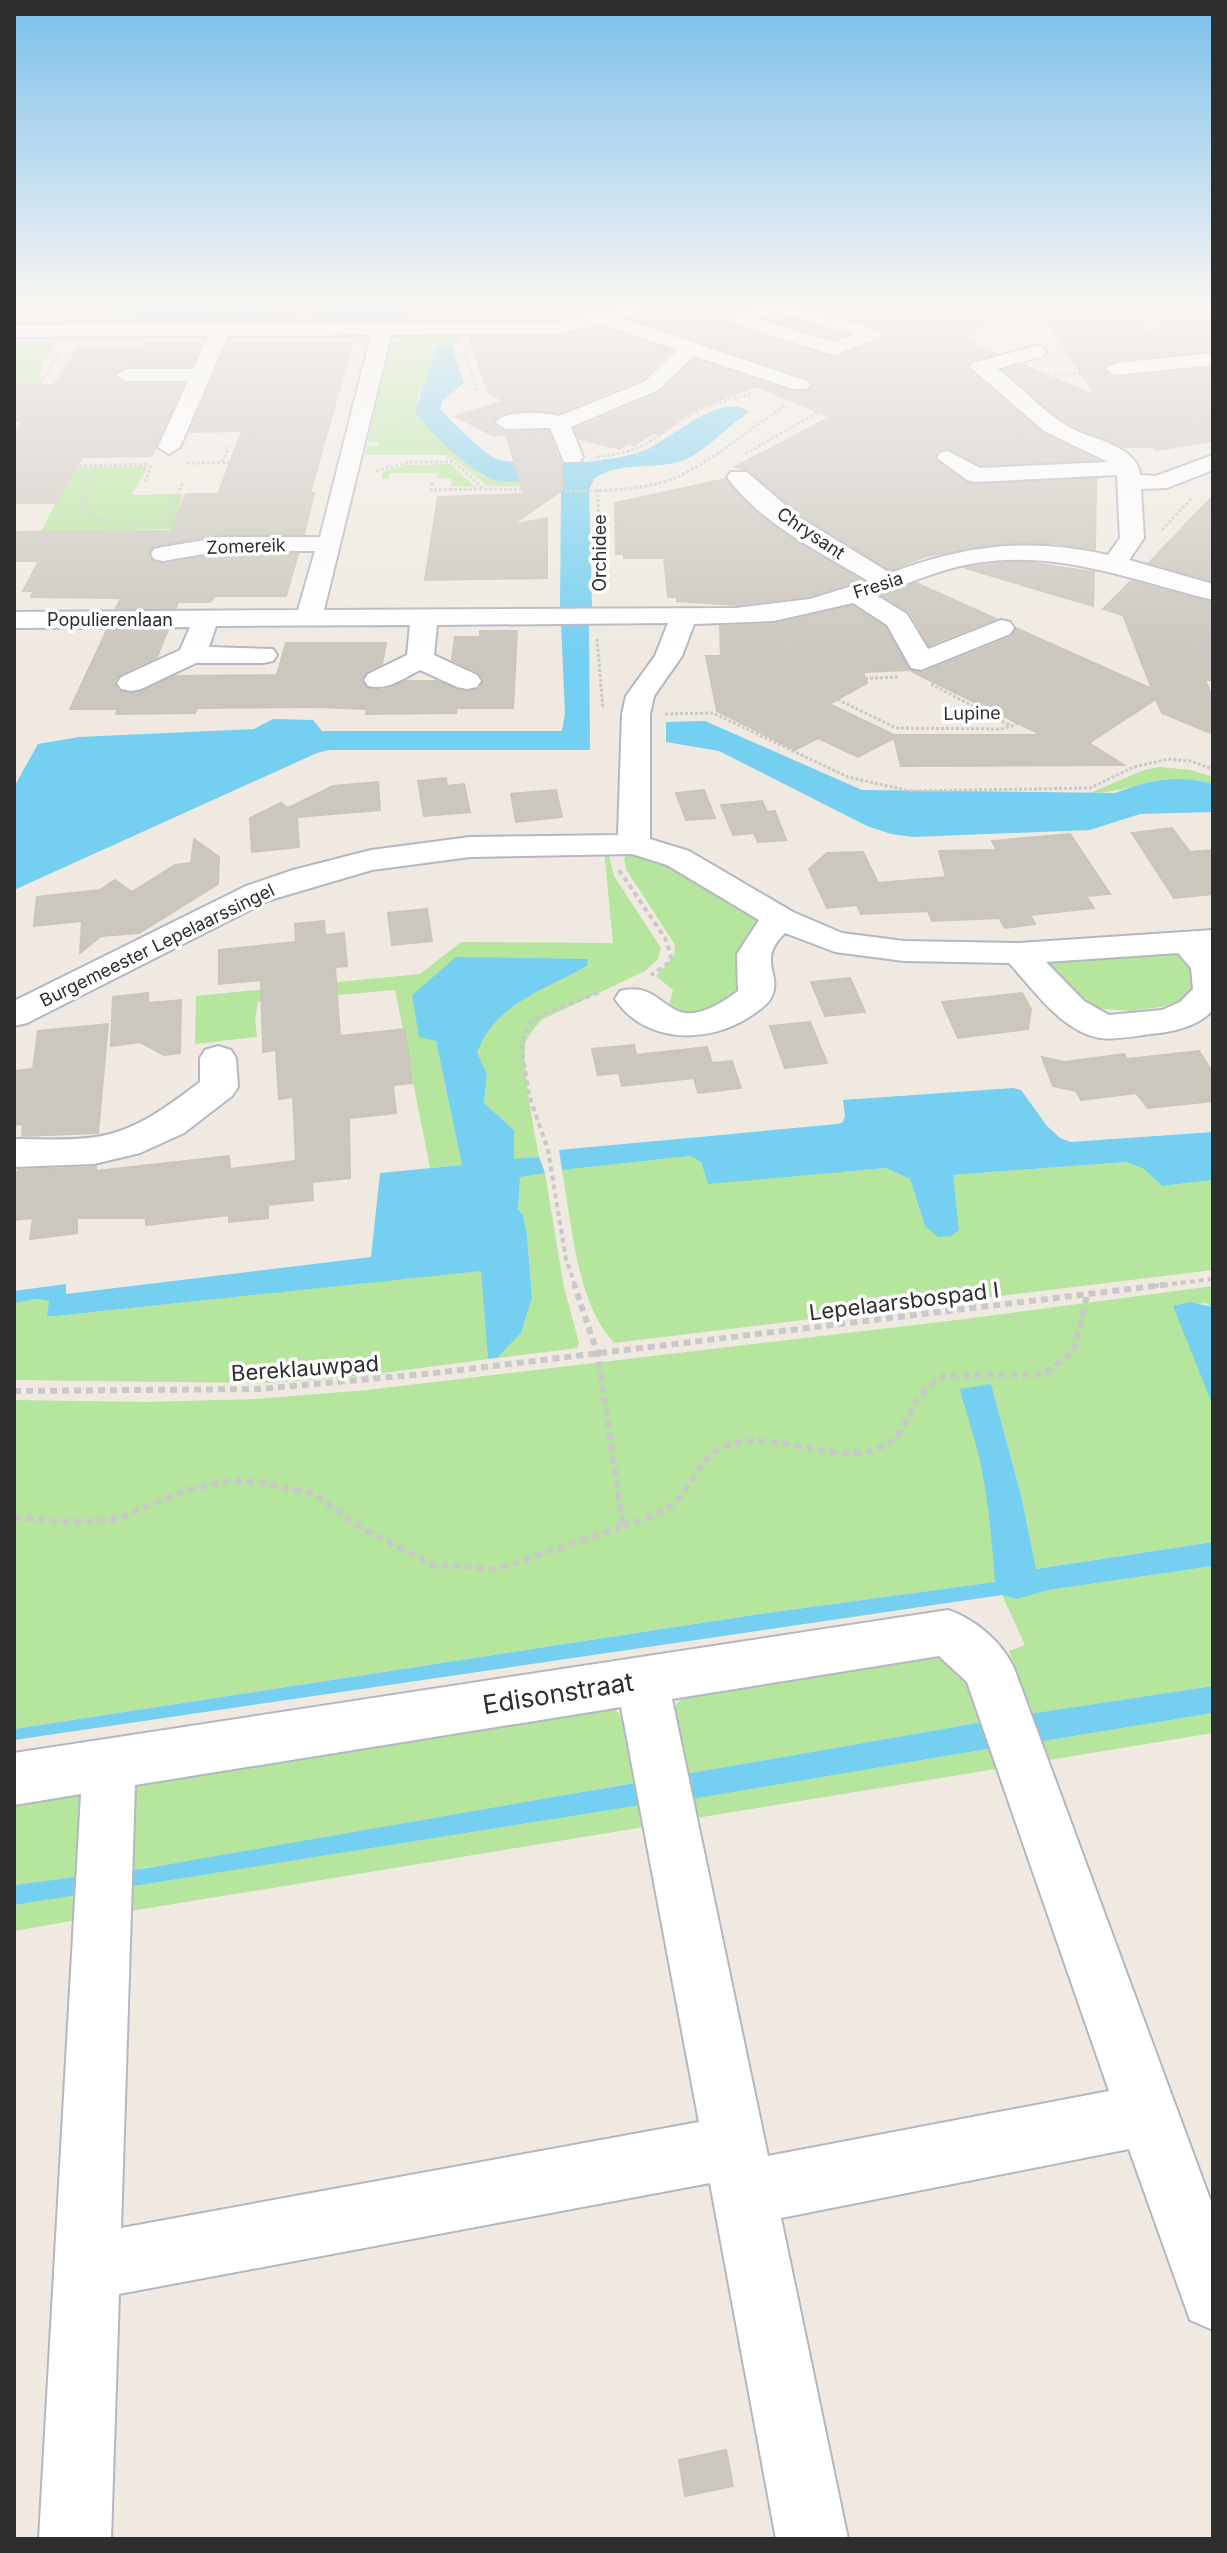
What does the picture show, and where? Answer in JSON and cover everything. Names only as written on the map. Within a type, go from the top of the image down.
[{"type":"street","points":[[169,447],[181,418]]},
{"type":"street","points":[[309,618],[360,418]]},
{"type":"street","points":[[559,424],[573,418]]},
{"type":"street","points":[[1045,418],[1060,431],[1107,452],[1128,475],[1132,538],[1118,565]]},
{"type":"street","points":[[506,422],[550,420],[559,424],[572,457]]},
{"type":"street","points":[[948,458],[975,475],[1128,475],[1159,483],[1213,462]]},
{"type":"street","name":"Chrysant","points":[[735,463],[752,492],[801,530],[888,582]]},
{"type":"street","name":"Zomereik","points":[[163,554],[222,544],[330,544]]},
{"type":"street","name":"Fresia","points":[[538,616],[599,616],[634,604],[684,616],[772,614],[813,607],[964,558],[1030,551],[1068,554],[1118,565],[1205,590]]},
{"type":"street","points":[[854,593],[898,620],[921,662],[1001,628]]},
{"type":"street","name":"Populierenlaan","points":[[14,620],[538,616]]},
{"type":"street","points":[[619,844],[645,690],[668,656],[684,616]]},
{"type":"street","points":[[420,659],[424,618]]},
{"type":"street","name":"Populierenlaan","points":[[192,655],[206,619]]},
{"type":"street","name":"Populierenlaan","points":[[131,683],[192,655],[263,655]]},
{"type":"street","points":[[378,680],[420,659]]},
{"type":"street","points":[[420,659],[467,681]]},
{"type":"street","name":"Burgemeester Lepelaarssingel","points":[[14,1015],[258,893],[305,877],[371,860],[470,847],[619,844],[678,858],[781,919],[835,942],[904,951],[1019,953],[1201,941],[1211,991],[1193,1010],[1168,1021],[1103,1027],[1071,1009],[1019,953]]},
{"type":"street","points":[[630,988],[660,1020],[681,1026],[699,1026],[722,1018],[755,995],[757,984],[752,964],[756,946],[781,919]]},
{"type":"street","points":[[14,1153],[94,1151],[150,1135],[219,1087],[218,1058]]},
{"type":"street","name":"Edisonstraat","points":[[14,1779],[948,1632],[988,1668],[1147,2115]]},
{"type":"street","points":[[642,1680],[812,2539]]},
{"type":"street","points":[[75,2539],[109,1765]]},
{"type":"street","points":[[87,2267],[739,2170],[1147,2115],[1213,2297]]},
{"type":"path","points":[[405,418],[484,489]]},
{"type":"path","points":[[572,457],[629,453],[665,436],[683,418]]},
{"type":"path","name":"Orchidee","points":[[432,483],[431,490],[598,489],[651,485],[679,476],[768,418]]},
{"type":"path","points":[[718,453],[735,463],[807,418]]},
{"type":"path","points":[[1060,431],[1199,418]]},
{"type":"path","points":[[222,462],[228,449],[226,447]]},
{"type":"path","points":[[346,474],[378,471],[410,462],[453,462]]},
{"type":"path","points":[[145,482],[152,463]]},
{"type":"path","points":[[96,466],[80,499],[82,509],[88,514],[115,522],[167,522]]},
{"type":"path","points":[[165,528],[183,482]]},
{"type":"path","points":[[459,497],[461,489]]},
{"type":"path","name":"Orchidee","points":[[598,489],[601,561],[599,616]]},
{"type":"path","points":[[1118,565],[1152,541],[1189,500],[1201,494]]},
{"type":"path","points":[[1205,590],[1171,605],[1182,613],[1213,671]]},
{"type":"path","points":[[772,614],[780,623],[802,682],[903,677]]},
{"type":"path","name":"Lupine","points":[[802,682],[896,728],[1001,729],[1012,726],[1090,681],[1142,695],[1213,694]]},
{"type":"path","points":[[930,683],[1012,726]]},
{"type":"path","points":[[645,690],[713,713],[848,777],[910,791],[1090,788],[1102,786],[1140,764],[1164,758],[1194,761],[1213,769]]},
{"type":"path","points":[[619,844],[671,956],[659,971],[630,988],[543,1014],[529,1024],[521,1044],[529,1095],[548,1150],[566,1259],[598,1355],[623,1526]]},
{"type":"path","name":"Lepelaarsbospad I","points":[[598,1355],[1213,1279]]},
{"type":"path","points":[[14,1518],[77,1522],[117,1519],[184,1491],[230,1480],[258,1482],[315,1494],[361,1528],[433,1565],[498,1569],[649,1517],[677,1499],[702,1463],[721,1449],[742,1440],[848,1452],[885,1445],[906,1427],[919,1397],[943,1376],[1043,1375],[1074,1351],[1087,1295]]},
{"type":"path","name":"Bereklauwpad","points":[[14,1391],[260,1389],[598,1355]]},
{"type":"green space","points":[[373,418],[419,418],[483,476],[560,487],[487,486],[449,455],[365,455],[367,446],[378,445],[378,442],[367,442]]},
{"type":"green space","points":[[451,464],[475,487],[451,486],[452,479],[437,478],[438,473],[390,473],[388,479],[382,479],[383,472],[407,465]]},
{"type":"green space","points":[[148,466],[132,495],[183,494],[173,529],[41,532],[73,468]]},
{"type":"green space","points":[[1159,767],[1191,770],[1213,777],[1213,784],[1194,780],[1163,780],[1090,793],[1144,770]]},
{"type":"green space","points":[[604,849],[608,851],[614,876],[661,948],[658,959],[645,971],[541,1020],[527,1038],[526,1080],[539,1157],[514,1160],[514,1130],[484,1103],[487,1074],[476,1053],[484,1036],[508,1010],[587,966],[587,959],[436,1041],[462,1165],[430,1168],[395,990],[258,1002],[255,1018],[257,1037],[195,1044],[196,996],[420,974],[461,942],[613,943]]},
{"type":"green space","points":[[630,850],[658,850],[760,915],[753,927],[748,982],[714,1015],[680,1014],[668,1008],[673,990],[656,976],[674,956],[675,945],[626,869],[624,858]]},
{"type":"green space","points":[[1189,949],[1195,984],[1179,1001],[1167,1006],[1130,1011],[1082,1005],[1039,960]]},
{"type":"green space","points":[[690,1156],[701,1162],[708,1183],[886,1168],[910,1179],[925,1226],[959,1230],[952,1175],[1126,1162],[1144,1169],[1162,1186],[1213,1180],[1213,1270],[614,1343],[601,1326],[583,1284],[562,1170]]},
{"type":"green space","points":[[545,1173],[564,1287],[579,1343],[577,1348],[497,1358],[521,1333],[532,1298],[527,1235],[523,1215],[518,1209],[520,1176]]},
{"type":"green space","points":[[482,1270],[488,1359],[361,1376],[265,1383],[14,1380],[14,1303],[37,1299],[49,1301],[48,1317]]},
{"type":"green space","points":[[1213,1286],[1213,1307],[1205,1303],[1174,1306],[1213,1406],[1213,1542],[1035,1569],[1021,1495],[991,1384],[964,1406],[985,1476],[996,1582],[760,1614],[14,1729],[14,1400],[146,1402],[257,1399],[367,1390],[965,1319]]},
{"type":"green space","points":[[1213,1566],[1213,1686],[1032,1714],[1009,1651],[1025,1645],[1002,1595],[1017,1599],[1049,1590]]},
{"type":"green space","points":[[935,1656],[954,1667],[967,1682],[984,1722],[675,1776],[668,1717],[694,1687]]},
{"type":"green space","points":[[597,1695],[620,1714],[637,1782],[248,1852],[14,1885],[14,1788]]},
{"type":"green space","points":[[1213,1713],[1213,1733],[1037,1762],[1032,1743]]},
{"type":"green space","points":[[999,1747],[1008,1767],[690,1819],[687,1800]]},
{"type":"green space","points":[[648,1804],[657,1825],[131,1911],[132,1886]]},
{"type":"green space","points":[[78,1893],[77,1920],[14,1931],[14,1905]]},
{"type":"water","points":[[449,418],[478,446],[500,460],[550,464],[640,452],[697,418],[741,418],[684,460],[614,470],[594,479],[589,490],[592,607],[560,607],[561,490],[545,484],[486,477],[451,450],[420,419]]},
{"type":"water","points":[[561,624],[589,624],[590,750],[329,750],[14,890],[14,787],[38,744],[79,737],[254,729],[273,719],[313,720],[322,731],[562,731],[565,713]]},
{"type":"water","points":[[705,721],[862,790],[1115,793],[1152,782],[1187,779],[1213,784],[1213,812],[1140,814],[1090,830],[913,837],[891,834],[867,826],[719,751],[666,742],[666,722]]},
{"type":"water","points":[[456,957],[588,959],[587,966],[509,1010],[485,1036],[477,1053],[487,1074],[484,1103],[514,1130],[514,1159],[539,1157],[545,1173],[520,1177],[518,1209],[523,1215],[527,1235],[532,1298],[521,1333],[497,1358],[488,1359],[481,1271],[47,1317],[49,1301],[37,1299],[14,1303],[14,1291],[66,1284],[66,1294],[371,1257],[380,1173],[462,1165],[436,1041],[419,1037],[412,995]]},
{"type":"water","points":[[1013,1088],[1021,1090],[1047,1126],[1060,1138],[1071,1142],[1213,1132],[1213,1180],[1162,1186],[1144,1169],[1126,1162],[953,1175],[959,1230],[952,1236],[938,1237],[925,1226],[910,1179],[886,1168],[708,1184],[701,1162],[690,1156],[562,1170],[559,1150],[838,1124],[843,1122],[845,1115],[843,1100]]},
{"type":"water","points":[[1190,1302],[1213,1307],[1213,1406],[1173,1306]]},
{"type":"water","points":[[991,1384],[1021,1495],[1036,1569],[1213,1542],[1213,1566],[1049,1590],[1017,1599],[1002,1595],[14,1740],[14,1729],[760,1614],[995,1582],[984,1481],[960,1389]]},
{"type":"water","points":[[1213,1686],[1213,1713],[1032,1743],[1023,1715]]},
{"type":"water","points":[[989,1721],[999,1747],[687,1800],[14,1905],[14,1885],[148,1868]]},
{"type":"building","points":[[14,418],[168,418],[152,456],[82,457],[55,503],[14,503],[14,436],[23,421],[14,422]]},
{"type":"building","points":[[196,418],[331,418],[310,493],[314,493],[304,534],[222,534],[153,546],[148,556],[153,562],[164,564],[222,554],[298,554],[286,596],[215,596],[210,602],[178,602],[176,608],[116,608],[121,598],[31,597],[33,591],[23,591],[39,561],[14,561],[14,532],[171,531],[186,494],[218,494],[242,431],[190,432]]},
{"type":"building","points":[[459,418],[496,418],[492,422],[506,432],[548,431],[562,467],[562,490],[512,525],[547,518],[547,578],[425,580],[438,497],[524,494],[506,434],[494,436]]},
{"type":"building","points":[[600,418],[682,418],[660,434],[653,433],[635,445],[627,444],[620,449],[579,439],[575,429]]},
{"type":"building","points":[[828,418],[1025,418],[1042,433],[1096,460],[981,465],[947,448],[937,451],[934,459],[974,485],[1096,479],[1095,549],[1051,543],[997,544],[926,556],[890,570],[801,515],[752,473],[756,472],[735,467]]},
{"type":"building","points":[[1061,418],[1213,418],[1213,441],[1157,450],[1152,447],[1123,447]]},
{"type":"building","points":[[725,479],[772,525],[861,580],[809,596],[736,605],[677,601],[677,597],[668,597],[664,558],[624,558],[624,554],[616,554],[615,503]]},
{"type":"building","points":[[1213,496],[1213,581],[1149,563],[1165,546]]},
{"type":"building","points":[[1032,563],[1094,572],[1093,606],[965,568]]},
{"type":"building","points":[[1131,581],[1213,603],[1213,680],[1205,680],[1213,699],[1213,734],[1162,713],[1156,699],[1089,743],[1124,765],[901,766],[894,738],[858,757],[818,738],[795,750],[717,711],[706,656],[721,656],[720,626],[775,624],[852,606],[885,627],[909,670],[863,672],[867,683],[829,704],[894,735],[1042,735],[911,671],[922,673],[1011,637],[1016,628],[1152,689],[1123,615],[1103,609]]},
{"type":"building","points":[[916,583],[996,619],[929,645],[910,612],[883,596]]},
{"type":"building","points":[[107,630],[168,630],[157,657],[120,674],[114,681],[118,691],[130,694],[176,676],[277,675],[286,643],[386,643],[382,664],[367,671],[362,678],[368,689],[383,690],[406,681],[437,681],[468,692],[480,689],[484,679],[478,672],[452,660],[455,637],[480,637],[480,631],[517,631],[513,708],[457,708],[456,713],[366,714],[367,709],[319,707],[197,708],[195,713],[116,714],[118,709],[70,709]]},
{"type":"building","points":[[446,778],[447,786],[464,784],[470,812],[424,816],[418,781]]},
{"type":"building","points":[[378,782],[380,810],[297,817],[299,847],[252,852],[250,818],[281,803],[288,808],[333,786]]},
{"type":"building","points":[[556,790],[562,817],[516,822],[511,794]]},
{"type":"building","points":[[704,790],[715,818],[686,820],[676,793]]},
{"type":"building","points":[[762,801],[767,812],[775,811],[786,840],[758,842],[754,833],[733,835],[721,805]]},
{"type":"building","points":[[1172,828],[1190,852],[1213,850],[1213,894],[1174,898],[1132,833]]},
{"type":"building","points":[[1070,834],[1110,894],[1086,896],[1094,908],[1030,915],[1035,924],[1005,928],[999,918],[932,921],[928,911],[861,914],[857,905],[827,908],[809,869],[827,853],[863,852],[878,883],[946,877],[939,851],[997,850],[992,841]]},
{"type":"building","points":[[194,839],[219,857],[218,884],[139,933],[101,936],[80,953],[82,921],[34,926],[37,897],[100,890],[115,880],[132,892],[175,865],[191,863]]},
{"type":"building","points":[[427,909],[432,941],[392,945],[388,913]]},
{"type":"building","points":[[324,921],[325,935],[344,933],[347,966],[335,967],[340,1036],[405,1029],[412,1083],[393,1085],[396,1113],[349,1118],[350,1178],[312,1182],[313,1200],[268,1205],[268,1218],[229,1222],[229,1215],[146,1225],[146,1218],[77,1218],[77,1233],[30,1239],[33,1218],[14,1220],[14,1181],[18,1170],[96,1167],[96,1171],[229,1156],[230,1169],[296,1161],[293,1097],[279,1099],[276,1050],[263,1052],[261,980],[219,984],[219,950],[296,942],[295,924]]},
{"type":"building","points":[[850,978],[865,1012],[825,1016],[811,982]]},
{"type":"building","points":[[148,993],[148,1003],[181,1000],[180,1053],[164,1055],[140,1042],[111,1046],[113,997]]},
{"type":"building","points":[[1022,993],[1031,1009],[1028,1029],[958,1038],[942,1002]]},
{"type":"building","points":[[810,1022],[827,1063],[785,1068],[770,1026]]},
{"type":"building","points":[[108,1024],[98,1133],[22,1136],[23,1124],[14,1125],[14,1071],[33,1069],[38,1031]]},
{"type":"building","points":[[634,1045],[636,1055],[707,1047],[712,1063],[732,1061],[741,1088],[698,1093],[694,1078],[622,1086],[619,1073],[598,1075],[592,1049]]},
{"type":"building","points":[[1199,1051],[1213,1073],[1213,1101],[1148,1108],[1136,1093],[1081,1100],[1076,1091],[1053,1086],[1042,1057],[1065,1062],[1124,1054],[1127,1059]]},
{"type":"building","points":[[726,2450],[733,2486],[685,2496],[679,2460]]}]
